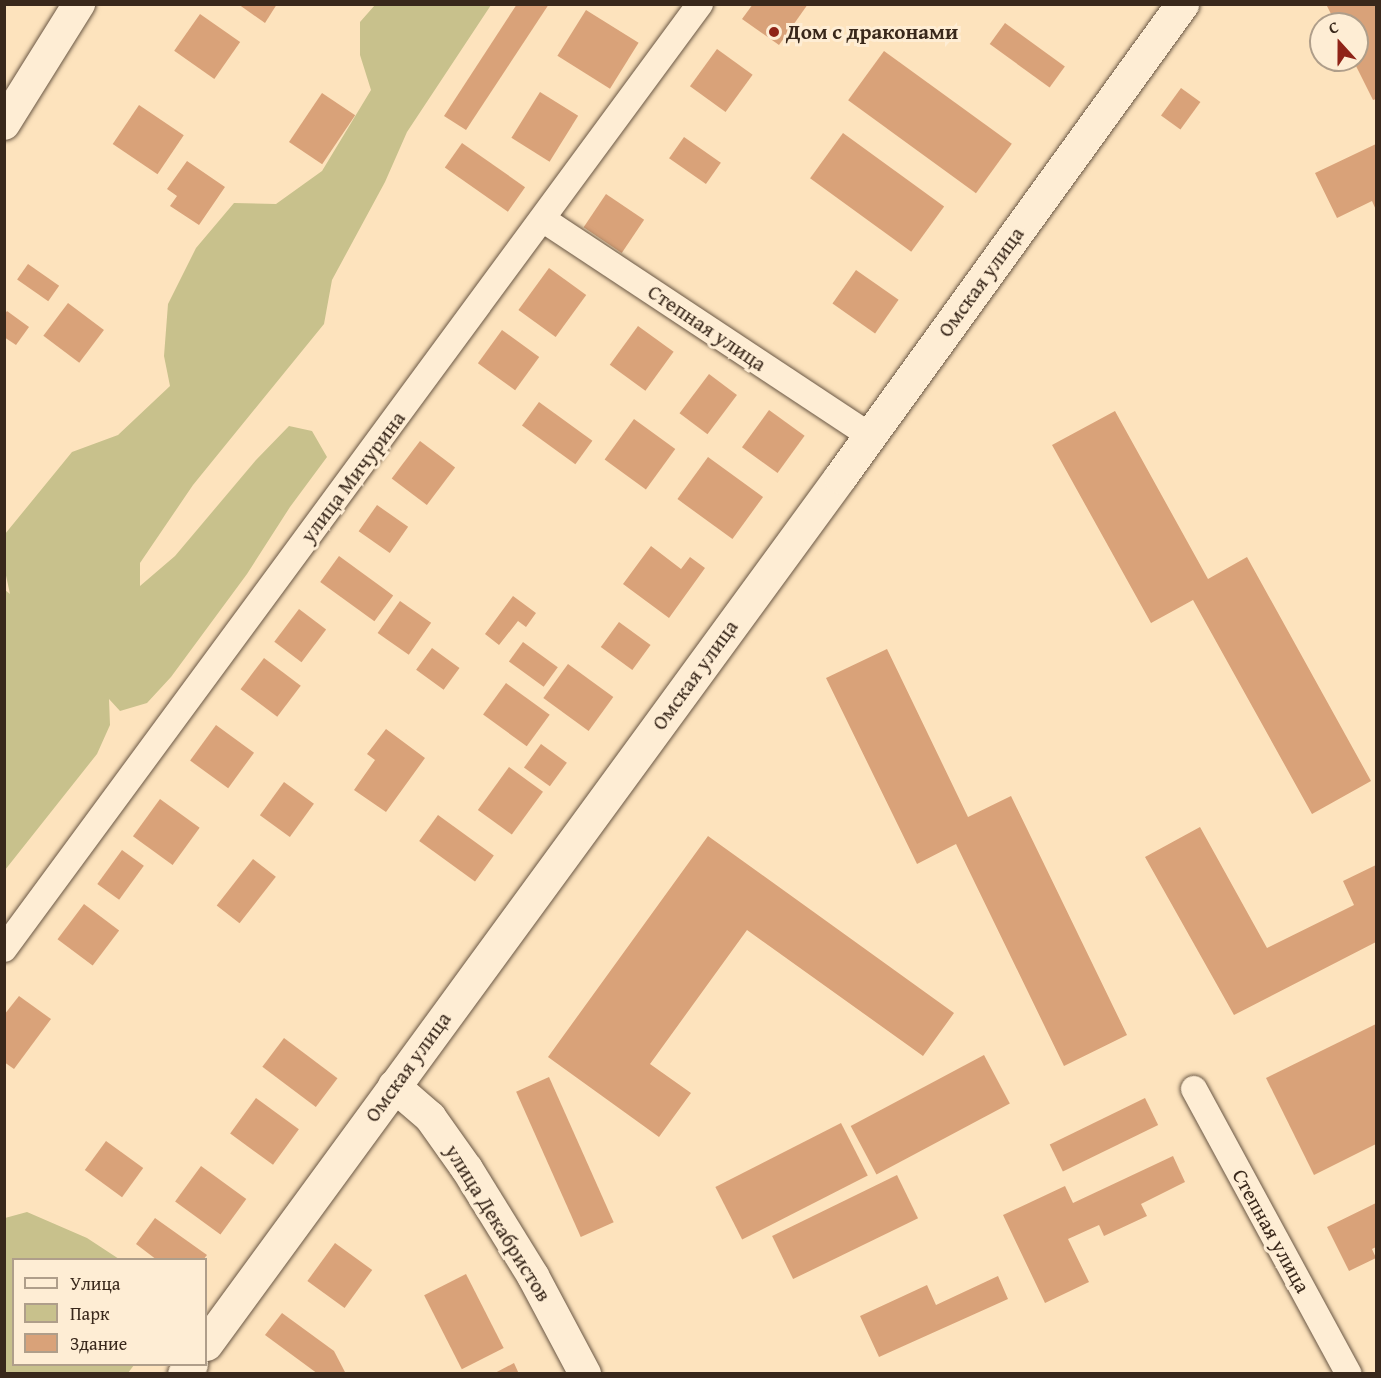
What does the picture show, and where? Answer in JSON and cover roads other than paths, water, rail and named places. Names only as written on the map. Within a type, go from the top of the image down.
[{"type":"main road","name":"Омская улица","points":[[207,1343],[870,436],[1182,4]]},
{"type":"street","points":[[4,124],[78,4]]},
{"type":"street","name":"улица Мичурина","points":[[4,949],[544,220],[700,4]]},
{"type":"street","name":"Степная улица","points":[[544,220],[870,436]]},
{"type":"street","name":"улица Декабристов","points":[[394,1086],[430,1117],[468,1168],[533,1276],[585,1374]]},
{"type":"street","name":"Степная улица","points":[[1194,1089],[1349,1374]]},
{"type":"place","name":"Дом с драконами","points":[[774,32]]}]
